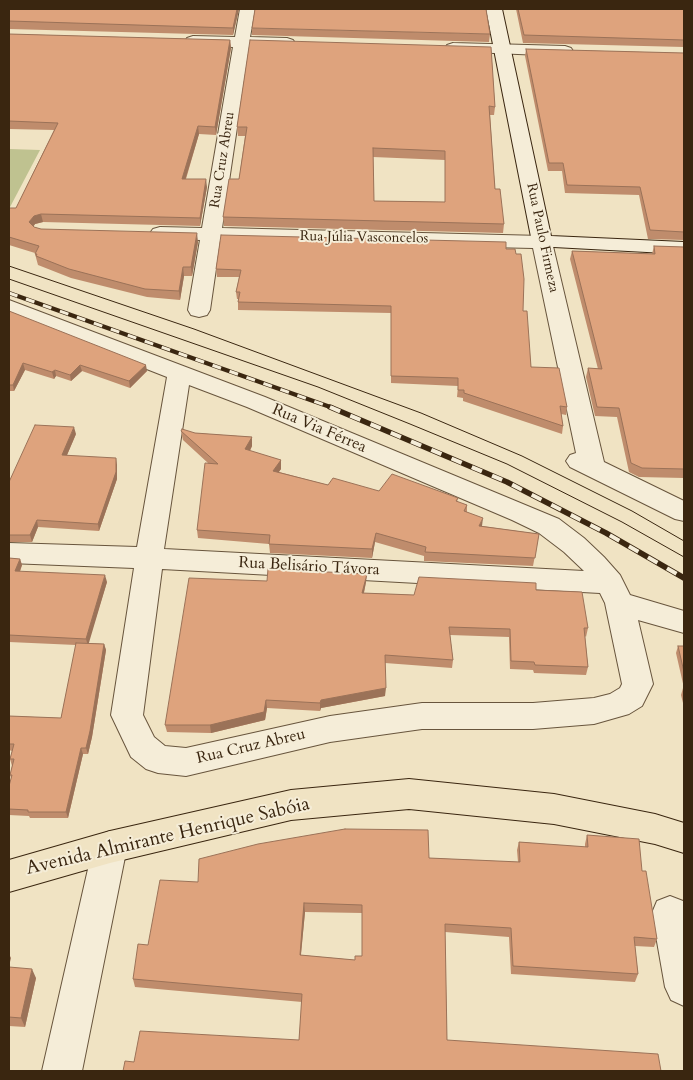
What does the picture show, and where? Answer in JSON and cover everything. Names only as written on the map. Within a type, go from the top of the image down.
[{"type":"highway","name":"Avenida Almirante Henrique Sabóia","points":[[9,876],[110,847],[292,804],[409,794],[554,809],[655,829],[684,838]]},
{"type":"street","name":"Rua Cruz Abreu","points":[[199,310],[247,9]]},
{"type":"street","name":"Rua Paulo Firmeza","points":[[494,9],[586,464],[684,512]]},
{"type":"street","points":[[174,40],[300,44]]},
{"type":"street","points":[[435,48],[579,52]]},
{"type":"street","name":"Rua Júlia Vasconcelos","points":[[142,232],[542,242],[684,248]]},
{"type":"street","name":"Rua Via Férrea","points":[[9,307],[265,406],[548,526],[574,545],[594,564],[614,593]]},
{"type":"street","name":"Rua Cruz Abreu","points":[[180,373],[149,558],[127,715],[142,747],[158,758],[186,762],[330,729],[422,716],[533,716],[594,711],[618,705],[632,697],[638,684],[614,593]]},
{"type":"street","name":"Rua Belisário Távora","points":[[9,553],[149,558],[614,593]]},
{"type":"street","points":[[614,593],[684,622]]},
{"type":"street","points":[[62,1071],[110,847]]},
{"type":"street","points":[[670,913],[684,987]]},
{"type":"green space","points":[[9,149],[40,150],[9,209]]},
{"type":"building","points":[[9,9],[237,9],[233,28],[9,21]]},
{"type":"building","points":[[255,9],[486,9],[490,34],[252,28]]},
{"type":"building","points":[[518,9],[684,9],[684,40],[524,35]]},
{"type":"building","points":[[9,34],[230,40],[215,127],[198,126],[182,179],[206,179],[200,218],[41,214],[34,216],[29,222],[34,227],[41,229],[197,233],[191,267],[183,267],[179,291],[145,289],[69,269],[36,256],[37,254],[35,254],[39,246],[9,237],[9,208],[16,208],[58,123],[9,121]]},
{"type":"building","points":[[250,40],[491,47],[495,107],[489,106],[495,189],[500,189],[504,224],[223,217],[229,179],[239,179],[247,127],[237,127]],"holes":[[[373,148],[445,151],[445,202],[374,201]]]},
{"type":"building","points":[[526,49],[684,53],[684,232],[650,230],[640,187],[567,185],[563,163],[549,163]]},
{"type":"building","points":[[221,235],[506,242],[506,249],[515,249],[516,254],[521,254],[524,279],[523,311],[527,311],[531,367],[559,368],[567,407],[560,406],[563,426],[464,393],[464,390],[458,390],[458,378],[391,376],[391,306],[238,302],[240,292],[236,292],[241,270],[216,269]]},
{"type":"building","points":[[654,246],[684,247],[684,469],[642,468],[631,463],[619,408],[597,407],[588,368],[602,369],[572,251],[655,254]]},
{"type":"building","points":[[9,311],[146,365],[129,381],[80,365],[70,375],[55,370],[52,372],[23,363],[13,385],[9,385]]},
{"type":"building","points":[[35,425],[74,427],[62,455],[116,458],[116,472],[98,524],[37,520],[30,535],[9,535],[9,482]]},
{"type":"building","points":[[182,429],[195,433],[252,437],[245,449],[281,460],[273,471],[328,485],[333,478],[379,491],[392,474],[458,498],[456,501],[467,505],[464,511],[483,518],[479,526],[539,534],[535,558],[425,552],[426,547],[376,533],[372,549],[269,544],[270,535],[197,530],[205,463],[218,464],[181,431]]},
{"type":"building","points":[[9,558],[20,559],[15,571],[105,575],[86,639],[9,635]]},
{"type":"building","points":[[268,569],[367,574],[362,593],[414,595],[419,577],[536,583],[536,590],[582,592],[588,628],[584,628],[588,667],[535,665],[534,662],[511,661],[510,629],[449,627],[453,660],[385,655],[386,688],[321,700],[320,703],[266,700],[264,712],[210,725],[165,725],[189,578],[267,581]]},
{"type":"building","points":[[76,643],[104,644],[90,731],[86,748],[81,748],[66,812],[28,812],[28,810],[9,809],[9,786],[12,775],[10,775],[14,759],[10,759],[14,744],[9,744],[9,716],[61,718]]},
{"type":"building","points":[[678,646],[684,646],[684,672]]},
{"type":"building","points":[[345,829],[428,830],[429,858],[520,862],[519,842],[588,847],[587,835],[639,839],[642,871],[646,871],[657,939],[634,937],[638,974],[513,966],[511,928],[445,924],[447,1040],[658,1054],[661,1071],[123,1071],[125,1061],[134,1062],[140,1031],[299,1040],[302,994],[133,979],[138,944],[148,945],[160,880],[198,882],[199,859],[258,844]],"holes":[[[304,903],[362,905],[362,956],[355,956],[355,960],[300,955]]]},
{"type":"building","points":[[9,967],[32,969],[21,1018],[9,1017]]},
{"type":"tram line","points":[[9,266],[194,329],[421,413],[522,456],[632,511],[684,541]]},
{"type":"tram line","points":[[9,279],[318,387],[410,424],[507,464],[622,522],[684,557]]},
{"type":"railway","points":[[9,293],[333,408]]},
{"type":"railway","points":[[330,407],[507,482],[606,533],[684,578]]}]
